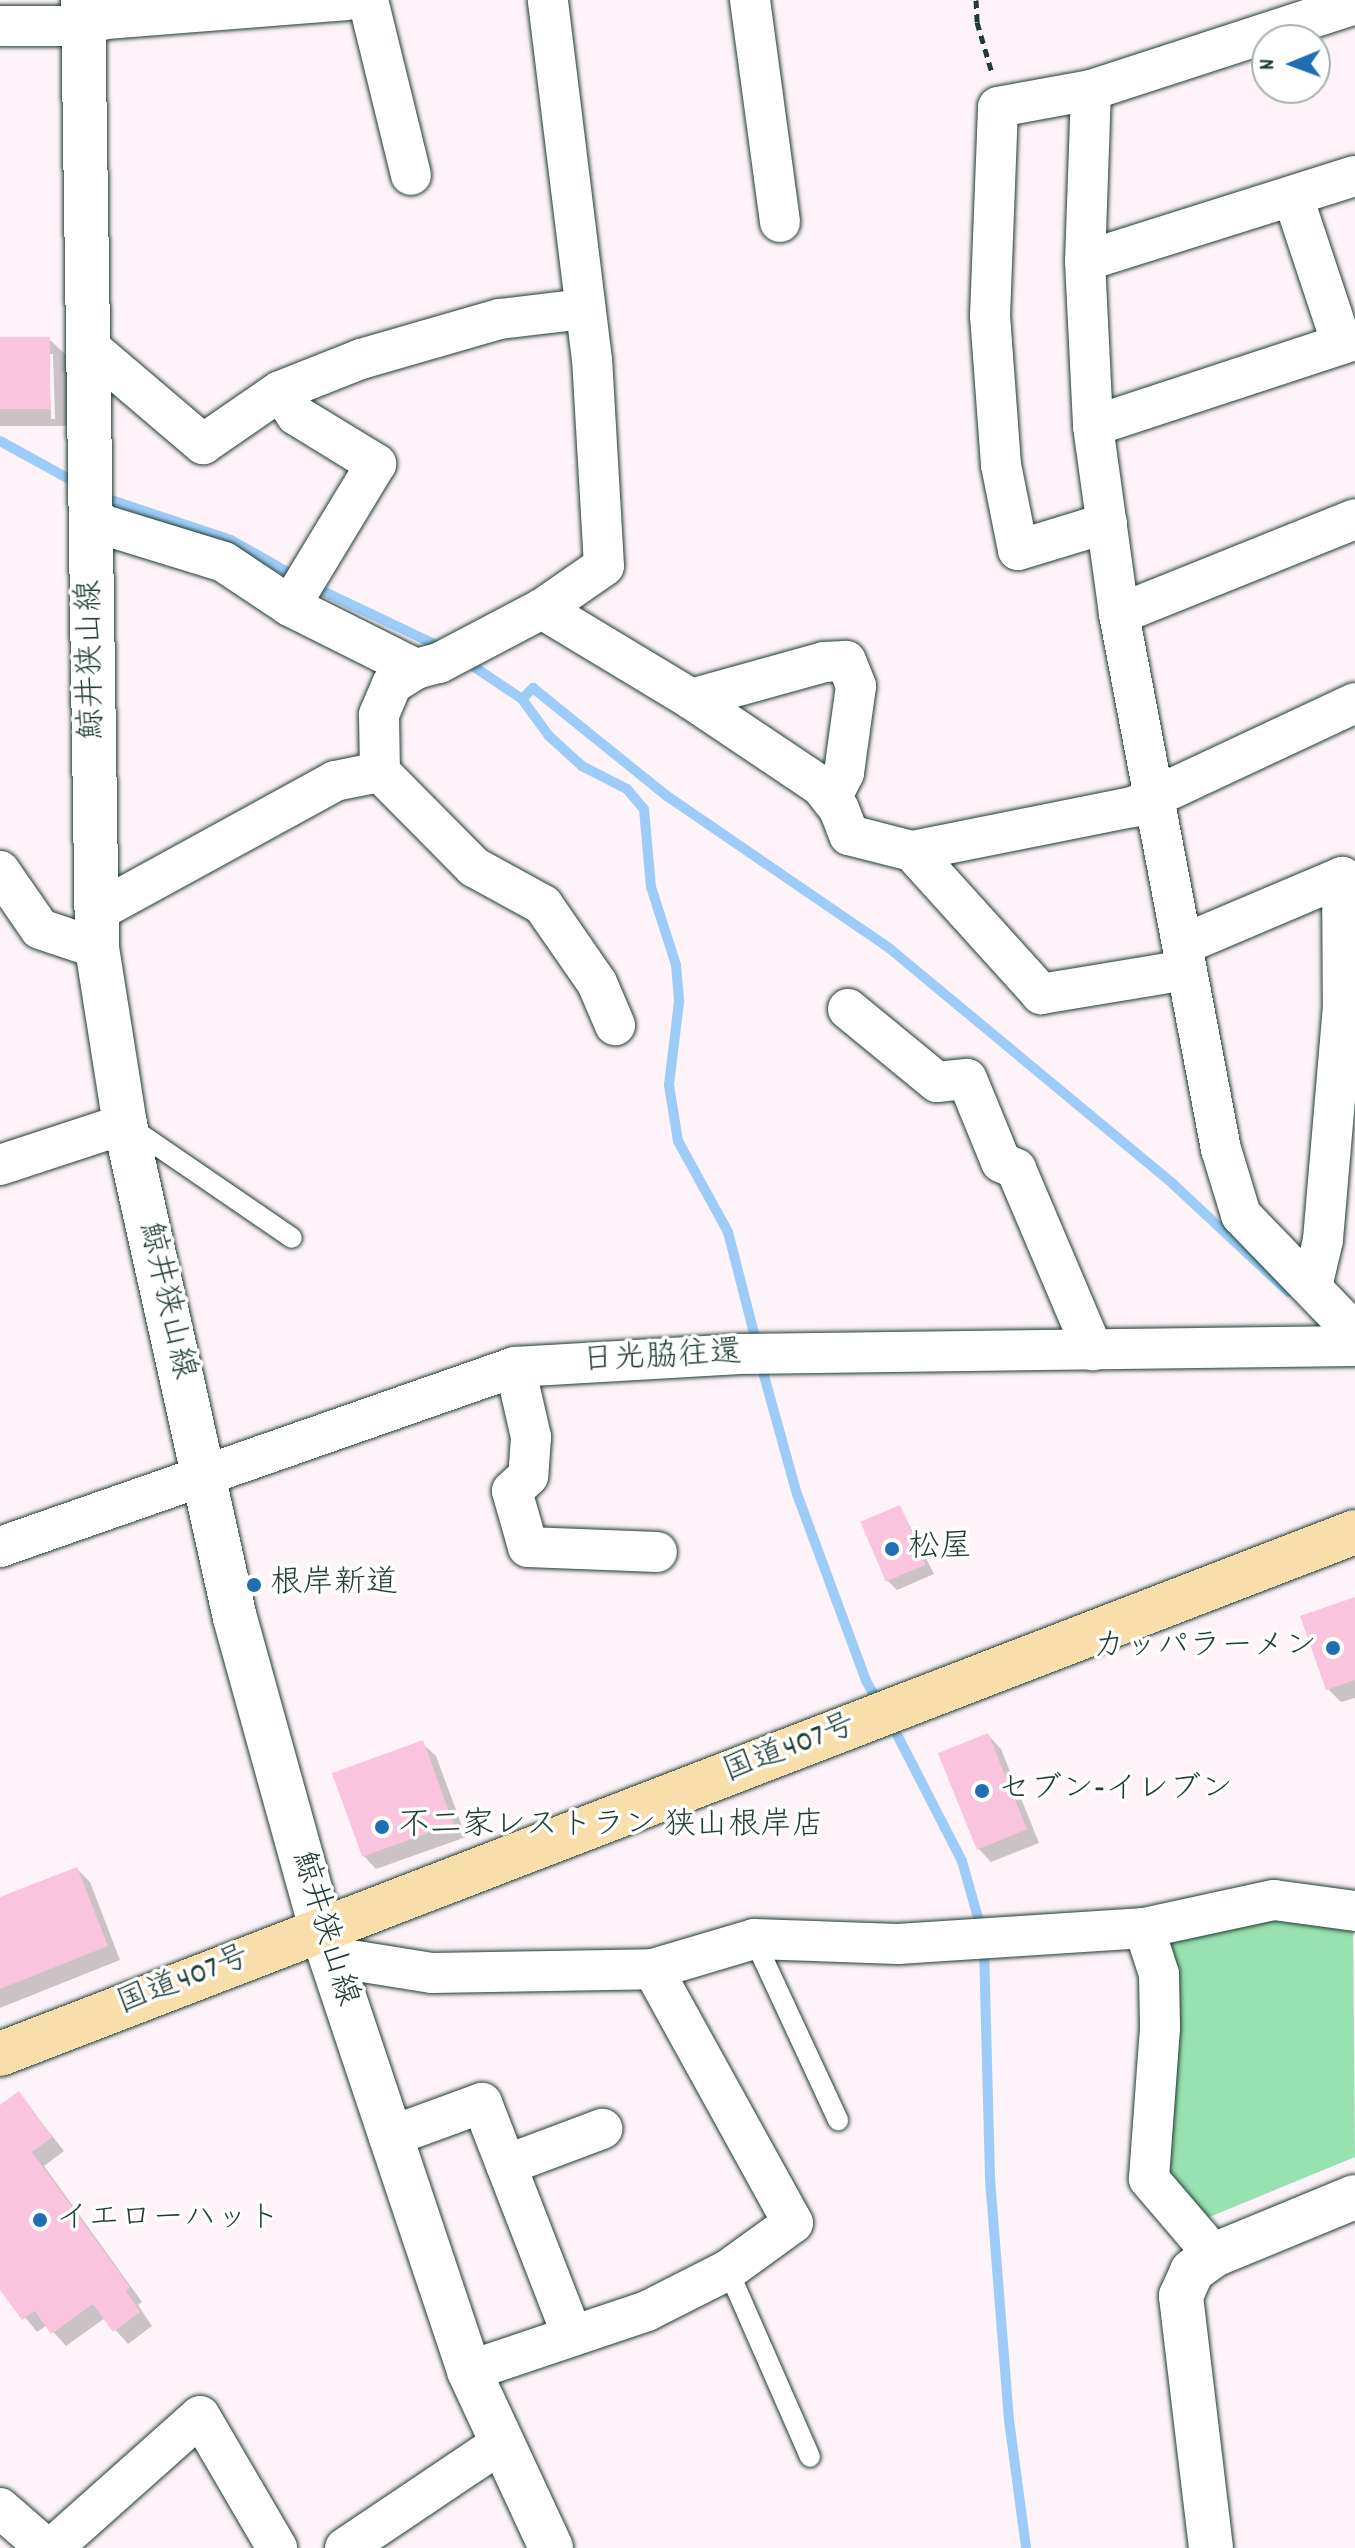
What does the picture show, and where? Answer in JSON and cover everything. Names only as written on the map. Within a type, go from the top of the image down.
[{"type":"highway","name":"国道407号","points":[[0,2054],[326,1942],[866,1721],[1355,1532]]},
{"type":"main road","name":"鯨井狭山線","points":[[83,13],[97,930],[125,1124],[266,1737],[326,1942],[469,2371],[500,2444],[551,2548]]},
{"type":"main road","points":[[1211,2548],[1180,2319],[1181,2296],[1192,2271],[1214,2255],[1355,2197]]},
{"type":"street","points":[[0,26],[83,13],[106,19],[347,0]]},
{"type":"street","points":[[368,0],[411,175]]},
{"type":"street","points":[[548,0],[598,438],[604,566],[542,609],[392,684],[379,715],[380,772],[474,867],[543,905],[597,983],[615,1025]]},
{"type":"street","points":[[750,0],[780,222]]},
{"type":"street","points":[[1107,523],[1018,550],[1001,465],[990,316],[998,107],[1091,90],[1355,4]]},
{"type":"street","points":[[1091,90],[1085,261],[1093,426],[1119,614],[1229,1185],[1241,1215],[1355,1333]]},
{"type":"street","points":[[1085,261],[1355,176]]},
{"type":"street","points":[[1093,426],[1349,342],[1293,197]]},
{"type":"street","points":[[89,347],[203,444],[280,391],[361,359],[500,319],[584,309]]},
{"type":"street","points":[[280,391],[296,415],[376,464],[292,602]]},
{"type":"street","points":[[91,505],[224,562],[292,602],[428,666]]},
{"type":"street","points":[[1119,614],[1355,519]]},
{"type":"street","points":[[542,609],[691,699],[821,786],[831,798],[849,835],[912,851],[1133,807],[1355,703]]},
{"type":"street","points":[[691,699],[824,662],[846,661],[856,686],[844,773],[831,798]]},
{"type":"street","points":[[0,871],[40,929],[97,930],[335,781],[380,772]]},
{"type":"street","points":[[912,851],[1041,994],[1185,957],[1348,877],[1343,1006],[1323,1240],[1312,1287]]},
{"type":"street","points":[[848,1009],[937,1082],[967,1079],[1001,1162],[1016,1169],[1093,1350]]},
{"type":"street","points":[[0,1165],[125,1124]]},
{"type":"street","name":"日光脇往還","points":[[0,1547],[515,1367],[743,1354],[1355,1346]]},
{"type":"street","points":[[515,1367],[531,1437],[528,1476],[512,1491],[528,1547],[657,1552]]},
{"type":"street","points":[[326,1942],[432,1973],[653,1969],[754,1939],[898,1944],[1144,1928],[1274,1900],[1355,1911]]},
{"type":"street","points":[[1144,1928],[1159,1974],[1160,2028],[1149,2179],[1214,2255]]},
{"type":"street","points":[[469,2371],[571,2333],[647,2311],[728,2270],[793,2223],[653,1969]]},
{"type":"street","points":[[389,2137],[482,2103],[571,2333]]},
{"type":"street","points":[[506,2165],[602,2129]]},
{"type":"street","points":[[52,2548],[200,2416],[277,2548]]},
{"type":"street","points":[[345,2548],[500,2444]]},
{"type":"street","points":[[3,2516],[46,2548]]},
{"type":"lane","points":[[125,1124],[292,1238]]},
{"type":"lane","points":[[754,1939],[838,2120]]},
{"type":"lane","points":[[728,2270],[810,2457]]},
{"type":"path","points":[[976,0],[998,107]]},
{"type":"green space","points":[[1274,1911],[1353,1924],[1355,2157],[1202,2220],[1158,2164],[1156,1940]]},
{"type":"building","points":[[0,337],[50,337],[50,409],[0,409]]},
{"type":"building","points":[[900,1505],[925,1565],[886,1582],[860,1522]]},
{"type":"building","name":"カッパラーメン","points":[[1355,1597],[1355,1680],[1326,1690],[1300,1616]]},
{"type":"building","name":"セブン-イレブン","points":[[988,1733],[1027,1829],[977,1850],[938,1753]]},
{"type":"building","points":[[423,1740],[453,1824],[362,1857],[332,1773]]},
{"type":"building","points":[[77,1867],[108,1946],[0,1989],[0,1897]]},
{"type":"building","name":"イエローハット","points":[[19,2091],[52,2137],[32,2152],[130,2287],[126,2291],[140,2312],[113,2332],[93,2304],[51,2334],[35,2311],[22,2320],[0,2290],[0,2105]]},
{"type":"waterway","points":[[0,441],[80,485]]},
{"type":"waterway","points":[[102,497],[231,540],[296,577]]},
{"type":"waterway","points":[[310,585],[447,650]]},
{"type":"waterway","points":[[464,660],[522,699],[549,736],[582,766],[627,789],[644,809],[651,887],[676,965],[679,1002],[669,1085],[678,1141],[728,1232],[757,1345]]},
{"type":"waterway","points":[[522,699],[533,688],[667,796],[889,948],[1173,1184],[1289,1292]]},
{"type":"waterway","points":[[760,1361],[797,1494],[866,1681],[880,1704]]},
{"type":"waterway","points":[[890,1721],[962,1861],[982,1932]]},
{"type":"waterway","points":[[984,1948],[990,2179],[1009,2420],[1026,2548]]},
{"type":"place","name":"松屋","points":[[892,1549]]},
{"type":"place","name":"根岸新道","points":[[254,1585]]},
{"type":"place","name":"カッパラーメン","points":[[1333,1648]]},
{"type":"place","name":"セブン-イレブン","points":[[982,1791]]},
{"type":"place","name":"不二家レストラン 狭山根岸店","points":[[382,1827]]},
{"type":"place","name":"イエローハット","points":[[40,2220]]}]
